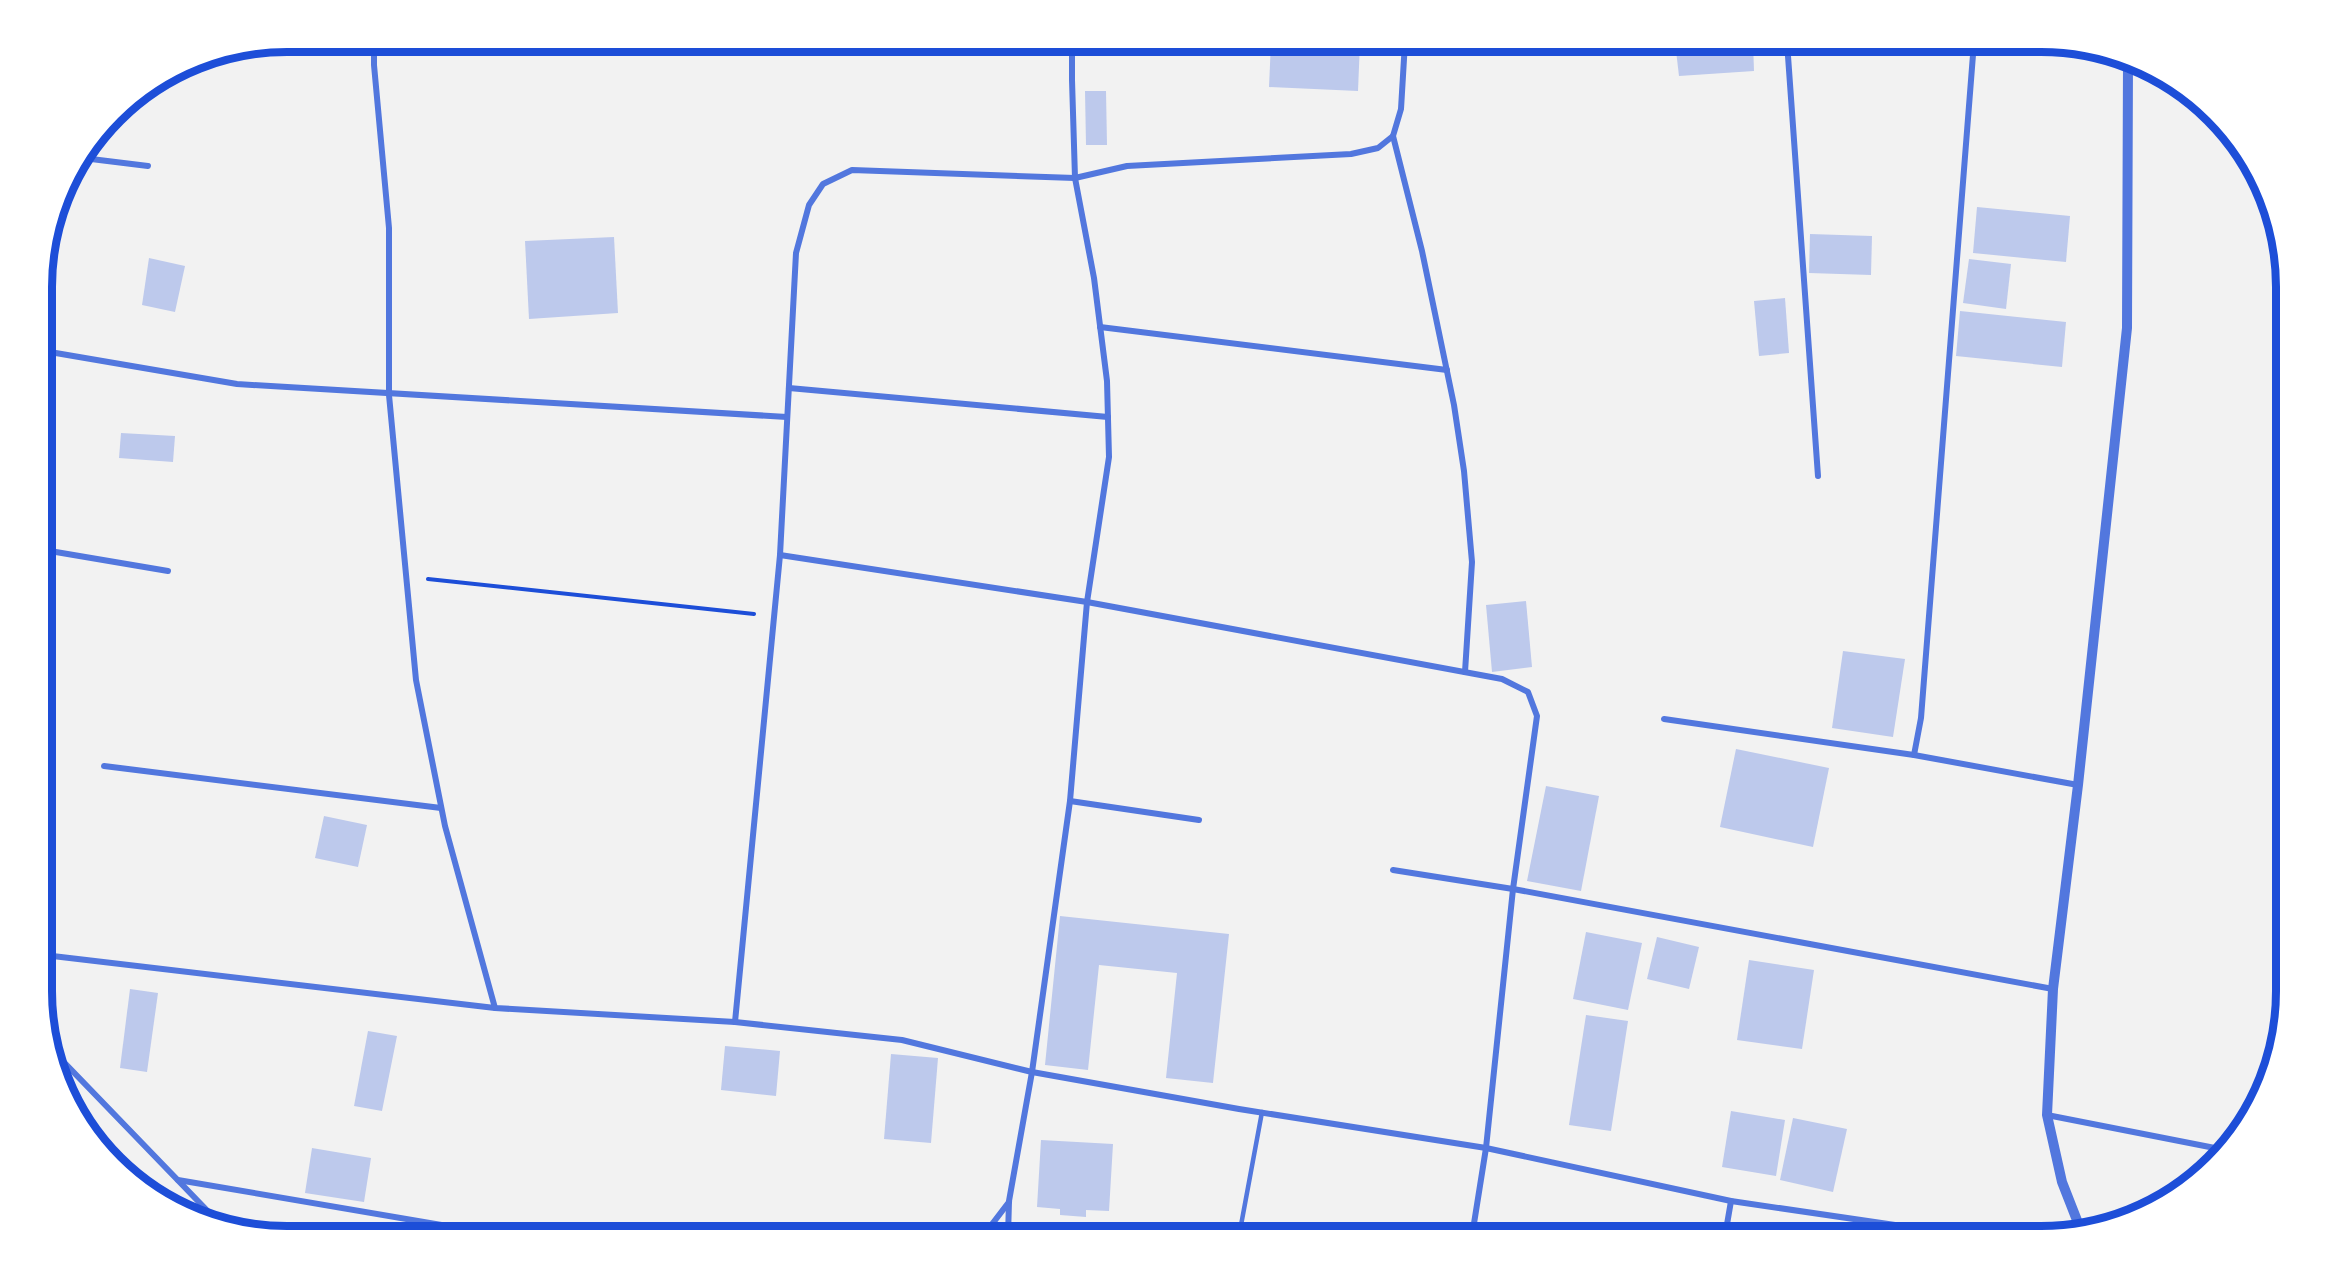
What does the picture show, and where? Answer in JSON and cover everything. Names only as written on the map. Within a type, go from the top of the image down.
[{"type":"street","points":[[374,52],[389,228],[389,395],[416,680],[441,808],[495,1008]]},
{"type":"street","points":[[1008,1226],[1009,1201],[1032,1072],[1070,801],[1088,602],[1109,457],[1107,381],[1094,278],[1075,178],[1072,52]]},
{"type":"street","points":[[1404,52],[1401,109],[1393,136],[1422,251],[1447,370],[1464,471],[1472,562],[1465,672]]},
{"type":"street","points":[[1788,52],[1818,476]]},
{"type":"street","points":[[1914,755],[1921,718],[1973,52]]},
{"type":"street","points":[[2078,1222],[2062,1182],[2047,1115],[2053,989],[2078,785],[2127,328],[2128,69]]},
{"type":"street","points":[[735,1022],[780,555],[796,253],[809,205],[823,184],[852,170],[1075,178],[1127,166],[1351,154],[1378,148],[1393,136]]},
{"type":"street","points":[[91,159],[148,166]]},
{"type":"street","points":[[1100,327],[1447,370]]},
{"type":"street","points":[[52,352],[237,384],[389,395],[787,417]]},
{"type":"street","points":[[789,388],[1108,417]]},
{"type":"street","points":[[52,551],[168,571]]},
{"type":"street","points":[[780,555],[1088,602],[1502,679],[1528,692],[1537,716],[1513,889],[1486,1148],[1474,1226]]},
{"type":"street","points":[[1664,718],[1914,755],[2078,785]]},
{"type":"street","points":[[104,766],[441,808]]},
{"type":"street","points":[[1070,801],[1199,820]]},
{"type":"street","points":[[1393,870],[1513,889],[2053,989]]},
{"type":"street","points":[[52,956],[495,1008],[735,1022],[902,1040],[1032,1072],[1486,1148],[1731,1201],[1902,1226]]},
{"type":"street","points":[[63,1062],[209,1212]]},
{"type":"street","points":[[2047,1115],[2215,1148]]},
{"type":"street","points":[[178,1180],[447,1226]]},
{"type":"street","points":[[990,1226],[1009,1201]]},
{"type":"street","points":[[1727,1226],[1731,1201]]},
{"type":"lane","points":[[1241,1226],[1262,1112]]},
{"type":"path","points":[[406,577],[774,616]]},
{"type":"building","points":[[1271,52],[1360,52],[1358,91],[1269,87]]},
{"type":"building","points":[[1676,52],[1753,52],[1754,71],[1679,76]]},
{"type":"building","points":[[1085,91],[1106,91],[1107,145],[1086,145]]},
{"type":"building","points":[[1977,207],[2070,216],[2066,262],[1973,253]]},
{"type":"building","points":[[1810,234],[1872,236],[1871,275],[1809,273]]},
{"type":"building","points":[[614,237],[618,313],[529,319],[525,241]]},
{"type":"building","points":[[149,258],[185,266],[175,312],[142,305]]},
{"type":"building","points":[[1969,259],[2011,264],[2006,309],[1963,303]]},
{"type":"building","points":[[1785,298],[1789,353],[1759,356],[1754,301]]},
{"type":"building","points":[[1960,311],[2066,322],[2062,367],[1956,356]]},
{"type":"building","points":[[121,433],[175,436],[173,462],[119,458]]},
{"type":"building","points":[[1526,601],[1532,667],[1492,672],[1486,605]]},
{"type":"building","points":[[1843,651],[1905,659],[1893,737],[1832,728]]},
{"type":"building","points":[[1736,749],[1829,768],[1813,847],[1720,827]]},
{"type":"building","points":[[1546,786],[1599,796],[1581,891],[1527,881]]},
{"type":"building","points":[[324,816],[367,825],[358,867],[315,858]]},
{"type":"building","points":[[1060,916],[1229,934],[1213,1083],[1166,1078],[1177,973],[1099,965],[1088,1070],[1045,1065]]},
{"type":"building","points":[[1586,932],[1642,943],[1628,1010],[1573,999]]},
{"type":"building","points":[[1657,937],[1699,947],[1689,989],[1647,979]]},
{"type":"building","points":[[1749,960],[1814,970],[1802,1049],[1737,1040]]},
{"type":"building","points":[[130,989],[158,993],[147,1072],[120,1068]]},
{"type":"building","points":[[1586,1015],[1628,1021],[1611,1131],[1569,1125]]},
{"type":"building","points":[[368,1031],[397,1036],[382,1111],[354,1106]]},
{"type":"building","points":[[725,1046],[780,1051],[776,1096],[721,1090]]},
{"type":"building","points":[[891,1054],[938,1058],[931,1143],[884,1139]]},
{"type":"building","points":[[1731,1111],[1785,1120],[1776,1176],[1722,1167]]},
{"type":"building","points":[[1793,1118],[1847,1129],[1833,1192],[1780,1180]]},
{"type":"building","points":[[1041,1140],[1113,1144],[1109,1211],[1086,1210],[1086,1217],[1060,1215],[1060,1209],[1037,1207]]},
{"type":"building","points":[[312,1148],[371,1158],[364,1202],[305,1193]]}]
